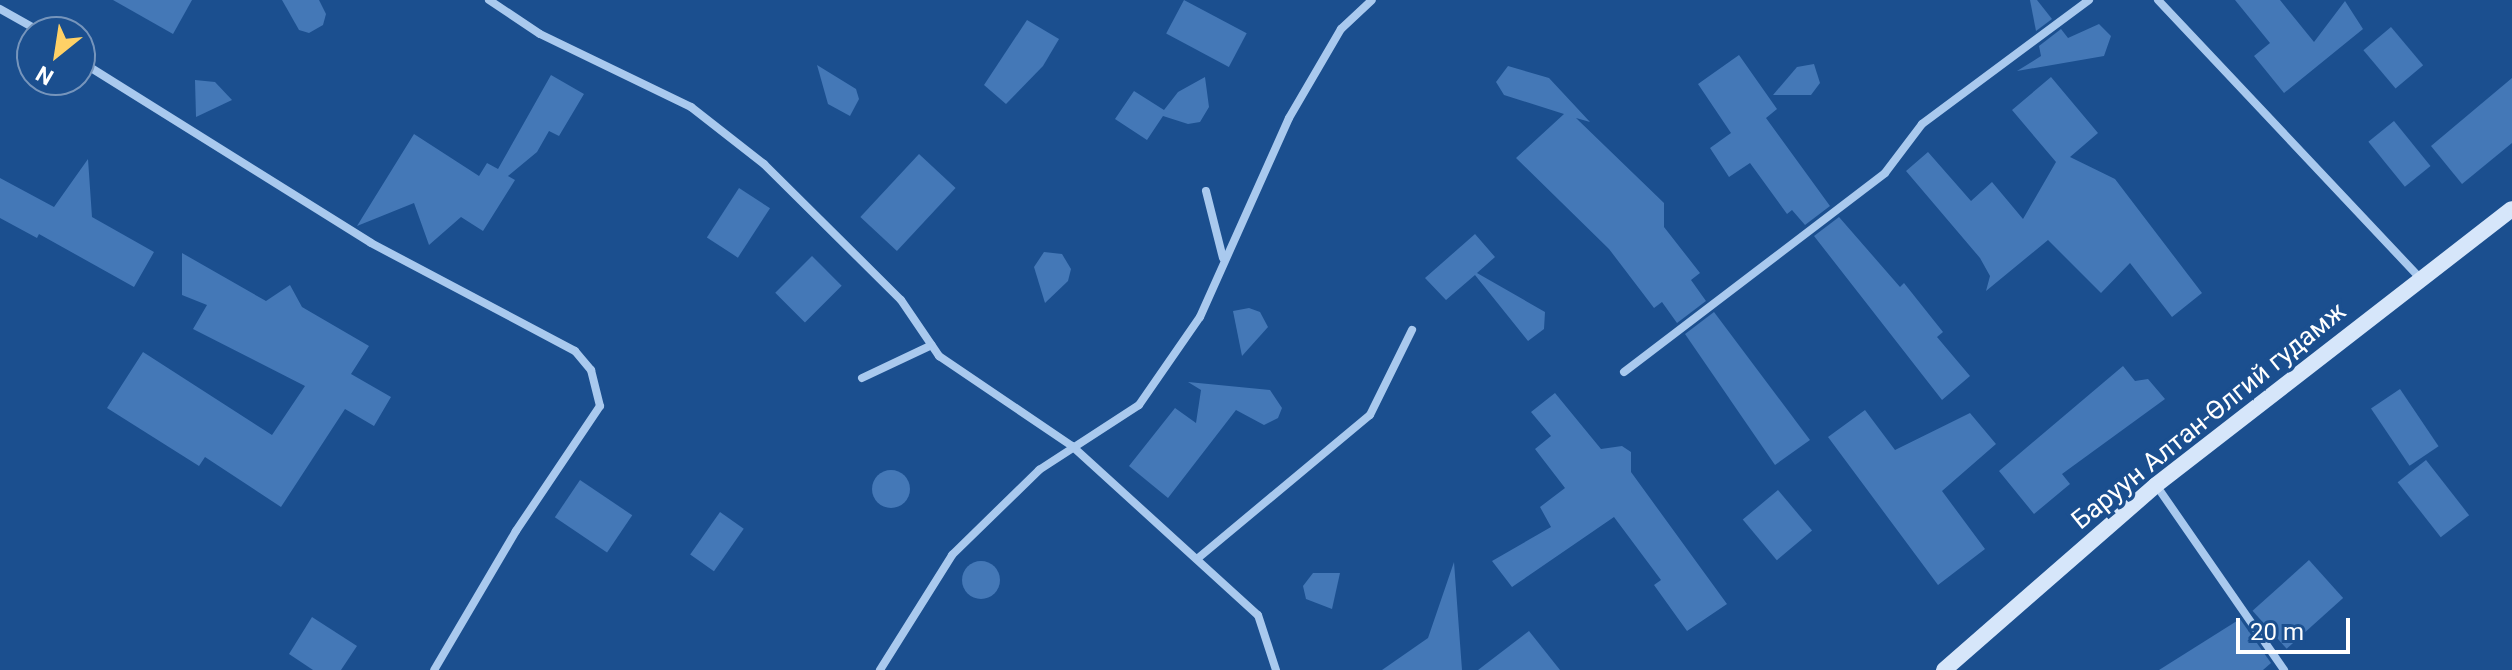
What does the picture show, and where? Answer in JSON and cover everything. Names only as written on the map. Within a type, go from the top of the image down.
[{"type":"main road","name":"Баруун Алтан-Өлгий гудамж","points":[[1944,670],[2156,485],[2512,209]]},
{"type":"street","points":[[489,0],[540,34],[691,107],[764,164],[901,300],[939,356],[1072,446],[1258,615],[1276,670]]},
{"type":"street","points":[[880,670],[952,555],[1039,470],[1139,405],[1200,317],[1223,258],[1289,118],[1341,29],[1372,0]]},
{"type":"street","points":[[1624,372],[1885,173],[1922,124],[2089,0]]},
{"type":"street","points":[[2158,0],[2421,279]]},
{"type":"street","points":[[96,71],[371,243],[575,351],[591,370],[600,406],[516,531],[434,670]]},
{"type":"street","points":[[1206,191],[1223,258]]},
{"type":"street","points":[[1197,559],[1370,415],[1412,330]]},
{"type":"street","points":[[862,378],[932,345]]},
{"type":"street","points":[[2156,485],[2284,670]]},
{"type":"building","points":[[113,0],[192,0],[173,34]]},
{"type":"building","points":[[282,0],[319,0],[326,14],[323,25],[309,33],[299,30]]},
{"type":"building","points":[[1184,0],[1247,33],[1229,67],[1166,34]]},
{"type":"building","points":[[2030,0],[2037,0],[2052,19],[2036,31]]},
{"type":"building","points":[[2235,0],[2280,0],[2314,42],[2345,1],[2363,29],[2284,93],[2254,56],[2270,43]]},
{"type":"building","points":[[1027,20],[1059,39],[1043,66],[1006,104],[984,85]]},
{"type":"building","points":[[2099,24],[2111,36],[2104,56],[2017,71],[2041,56],[2039,46],[2061,29],[2068,38]]},
{"type":"building","points":[[2391,27],[2423,65],[2396,88],[2363,50]]},
{"type":"building","points":[[1739,55],[1777,109],[1766,118],[1830,206],[1805,225],[1792,210],[1787,214],[1750,163],[1729,177],[1710,148],[1731,133],[1698,84]]},
{"type":"building","points":[[1814,64],[1820,83],[1811,95],[1773,95],[1797,67]]},
{"type":"building","points":[[817,65],[856,89],[859,99],[850,116],[828,104]]},
{"type":"building","points":[[1508,66],[1549,78],[1590,122],[1576,118],[1664,203],[1664,227],[1700,273],[1691,280],[1706,301],[1677,323],[1662,302],[1654,308],[1609,249],[1516,158],[1564,114],[1504,95],[1496,82]]},
{"type":"building","points":[[551,75],[584,94],[559,136],[549,131],[537,152],[508,176],[515,180],[483,231],[461,217],[429,245],[414,203],[357,226],[414,134],[479,176],[487,163],[498,169]]},
{"type":"building","points":[[1205,77],[1209,107],[1200,122],[1188,124],[1163,116],[1147,140],[1115,119],[1134,91],[1164,110],[1178,92]]},
{"type":"building","points":[[2051,77],[2098,133],[2070,157],[2115,179],[2202,293],[2172,317],[2130,263],[2101,293],[2048,240],[1986,291],[1990,276],[1980,258],[1906,171],[1928,152],[1971,201],[1992,182],[2023,219],[2056,162],[2012,110]]},
{"type":"building","points":[[2512,78],[2512,143],[2462,184],[2431,146]]},
{"type":"building","points":[[195,80],[215,82],[232,100],[196,117]]},
{"type":"building","points":[[2394,121],[2431,166],[2405,187],[2368,142]]},
{"type":"building","points":[[919,154],[956,188],[897,251],[860,217]]},
{"type":"building","points":[[88,159],[92,217],[154,252],[134,287],[39,234],[37,238],[0,218],[0,178],[54,207]]},
{"type":"building","points":[[739,188],[770,208],[738,258],[707,237]]},
{"type":"building","points":[[1839,217],[1900,287],[1904,283],[1943,332],[1937,337],[1970,376],[1942,400],[1814,236]]},
{"type":"building","points":[[1475,234],[1495,257],[1477,273],[1545,312],[1544,329],[1528,341],[1475,275],[1446,300],[1425,278]]},
{"type":"building","points":[[1044,252],[1062,254],[1071,269],[1068,281],[1045,303],[1034,267]]},
{"type":"building","points":[[182,253],[266,301],[290,285],[302,307],[369,346],[351,374],[391,397],[374,426],[345,409],[281,507],[205,457],[199,466],[107,408],[143,352],[272,435],[305,386],[193,329],[207,305],[182,295]]},
{"type":"building","points":[[812,256],[842,286],[805,322],[775,293]]},
{"type":"building","points":[[1249,308],[1260,312],[1268,327],[1242,356],[1233,311]]},
{"type":"building","points":[[1714,312],[1810,440],[1775,465],[1685,334]]},
{"type":"building","points":[[2123,366],[2135,381],[2148,379],[2165,399],[2062,474],[2070,484],[2034,514],[1999,471]]},
{"type":"building","points":[[1188,382],[1270,390],[1282,408],[1278,418],[1264,425],[1236,410],[1168,498],[1129,466],[1175,408],[1196,423],[1201,390]]},
{"type":"building","points":[[2400,389],[2439,446],[2410,466],[2371,409]]},
{"type":"building","points":[[1555,393],[1601,449],[1622,446],[1631,452],[1631,472],[1727,604],[1687,631],[1654,585],[1661,580],[1614,517],[1512,587],[1492,561],[1551,527],[1540,507],[1565,488],[1535,449],[1551,436],[1531,412]]},
{"type":"building","points":[[1865,410],[1895,450],[1970,413],[1996,444],[1942,491],[1985,549],[1938,585],[1828,437]]},
{"type":"building","points":[[2426,460],[2469,515],[2441,537],[2398,482]]},
{"type":"building","points":[[891,470],[904,476],[910,489],[904,502],[891,508],[878,502],[872,489],[878,476]]},
{"type":"building","points":[[580,480],[632,515],[607,553],[555,517]]},
{"type":"building","points":[[1778,490],[1812,531],[1777,560],[1743,520]]},
{"type":"building","points":[[720,512],[744,529],[714,571],[690,555]]},
{"type":"building","points":[[2309,560],[2343,598],[2287,649],[2253,611]]},
{"type":"building","points":[[981,561],[994,567],[1000,580],[994,593],[981,599],[968,593],[962,580],[968,567]]},
{"type":"building","points":[[1454,562],[1462,670],[1382,670],[1428,638]]},
{"type":"building","points":[[1313,573],[1340,573],[1332,609],[1306,599],[1303,586]]},
{"type":"building","points":[[312,617],[357,646],[341,670],[313,670],[289,654]]},
{"type":"building","points":[[2240,619],[2271,663],[2263,670],[2159,670]]},
{"type":"building","points":[[1529,631],[1560,670],[1478,670]]}]
